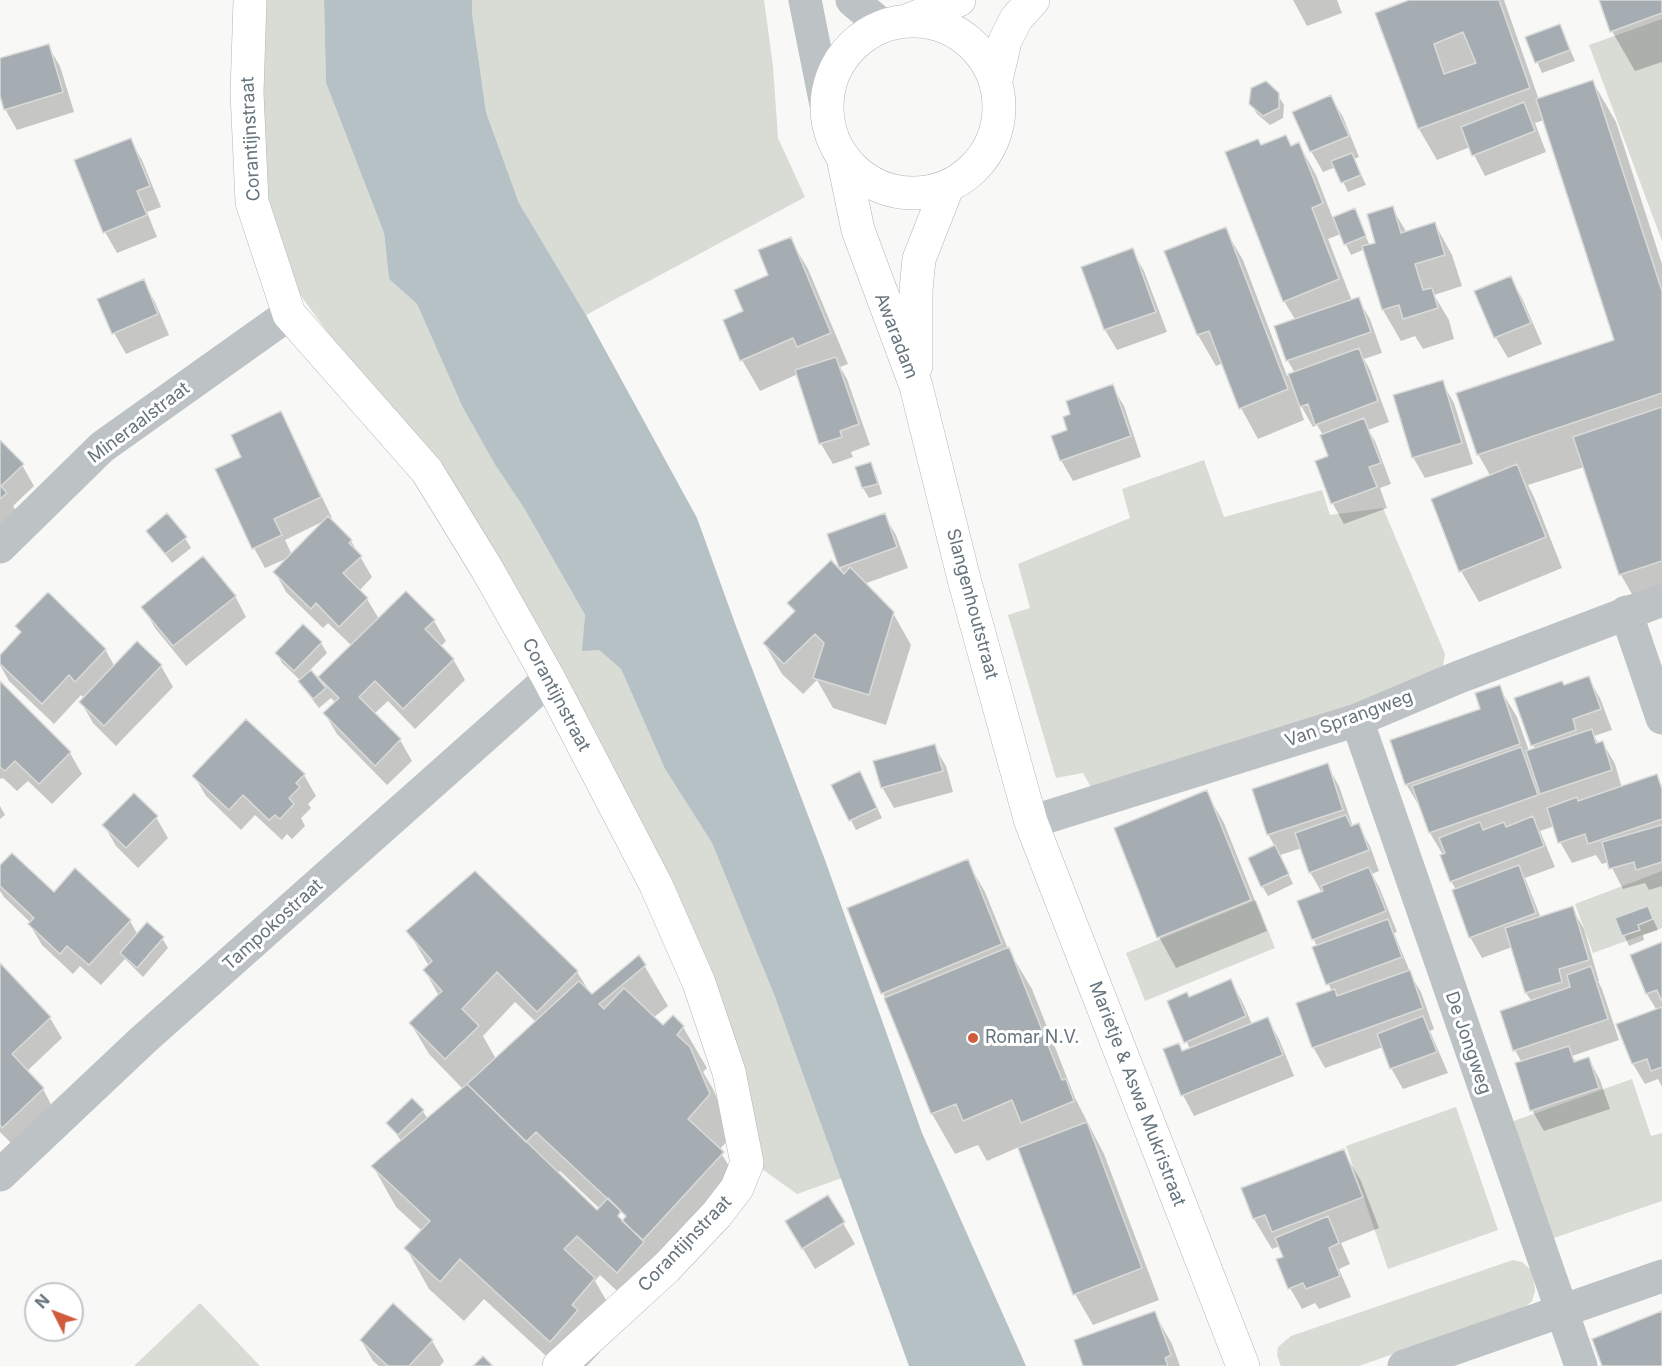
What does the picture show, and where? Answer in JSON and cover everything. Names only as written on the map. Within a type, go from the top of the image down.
[{"type":"main road","name":"Corantijnstraat","points":[[250,0],[247,93],[252,202],[290,314],[428,471],[487,569],[549,679],[656,885],[699,983],[729,1072],[747,1163],[737,1188],[717,1214],[666,1268],[560,1366]]},
{"type":"main road","points":[[896,23],[937,24],[963,36],[983,56],[996,80],[1000,106],[997,132],[986,155],[969,174],[946,188],[918,195],[889,191],[863,179],[843,158],[831,136],[826,110],[830,84],[841,59],[860,40],[896,23],[959,0]]},
{"type":"main road","points":[[996,80],[1005,41],[1016,19],[1033,0]]},
{"type":"main road","name":"Awaradam","points":[[843,158],[858,230],[916,386]]},
{"type":"main road","name":"Awaradam","points":[[916,386],[916,290],[919,259],[946,188]]},
{"type":"main road","name":"Slangenhoutstraat","points":[[916,386],[964,579],[1031,822]]},
{"type":"main road","name":"Marietje & Aswa Mukristraat","points":[[1031,822],[1243,1366]]},
{"type":"street","points":[[805,0],[826,110]]},
{"type":"street","points":[[852,0],[896,23]]},
{"type":"street","name":"Mineraalstraat","points":[[0,546],[102,447],[290,314]]},
{"type":"street","name":"Van Sprangweg","points":[[1031,822],[1357,720],[1459,677],[1662,600]]},
{"type":"street","points":[[1626,612],[1662,718]]},
{"type":"street","name":"Tampokostraat","points":[[0,1175],[152,1032],[549,679]]},
{"type":"street","name":"De Jongweg","points":[[1357,720],[1581,1366]]},
{"type":"street","points":[[1404,1366],[1662,1276]]},
{"type":"shaded area","points":[[264,0],[324,0],[326,83],[384,233],[389,279],[417,304],[462,406],[585,615],[583,650],[599,650],[621,669],[665,769],[712,843],[775,997],[842,1178],[797,1194],[762,1169],[707,971],[353,367],[301,296],[285,268],[263,179],[261,144]]},
{"type":"shaded area","points":[[324,0],[472,0],[486,112],[519,203],[586,315],[697,518],[825,860],[922,1133],[1026,1366],[909,1366],[775,997],[712,843],[665,769],[621,669],[599,650],[582,651],[585,615],[462,406],[417,304],[389,279],[384,233],[326,83]]},
{"type":"shaded area","points":[[472,0],[764,0],[773,66],[778,138],[805,197],[586,315],[519,203],[486,112]]},
{"type":"shaded area","points":[[1662,19],[1662,241],[1589,45]]},
{"type":"shaded area","points":[[1204,460],[1224,517],[1322,490],[1330,515],[1383,508],[1445,654],[1443,667],[1433,678],[1092,789],[1083,773],[1056,778],[1008,615],[1030,608],[1018,564],[1130,518],[1122,489]]},
{"type":"shaded area","points":[[1662,871],[1662,928],[1593,953],[1575,904]]},
{"type":"shaded area","points":[[1256,900],[1275,948],[1145,1001],[1126,953]]},
{"type":"shaded area","points":[[1632,1079],[1651,1136],[1662,1133],[1662,1201],[1548,1240],[1508,1123]]},
{"type":"shaded area","points":[[1456,1107],[1498,1230],[1388,1269],[1346,1146]]},
{"type":"shaded area","points":[[1513,1260],[1522,1262],[1532,1271],[1535,1291],[1532,1301],[1524,1308],[1359,1366],[1281,1366],[1280,1364],[1277,1355],[1278,1347],[1291,1336]]},
{"type":"shaded area","points":[[200,1303],[260,1366],[134,1366]]},
{"type":"building","points":[[1409,0],[1499,0],[1530,88],[1418,129],[1375,13]],"holes":[[[1463,32],[1476,63],[1444,74],[1434,44]]]},
{"type":"building","points":[[1599,0],[1662,0],[1662,13],[1610,32]]},
{"type":"building","points":[[1560,24],[1570,50],[1535,63],[1525,37]]},
{"type":"building","points":[[49,44],[63,92],[4,110],[0,96],[0,58]]},
{"type":"building","points":[[1593,80],[1662,291],[1662,393],[1477,455],[1456,393],[1614,340],[1536,99]]},
{"type":"building","points":[[1266,81],[1279,93],[1279,108],[1263,116],[1249,104],[1251,88]]},
{"type":"building","points":[[1331,95],[1349,136],[1310,152],[1292,112]]},
{"type":"building","points":[[1524,102],[1535,131],[1472,156],[1461,127]]},
{"type":"building","points":[[1286,135],[1291,146],[1299,142],[1323,203],[1312,208],[1339,279],[1283,302],[1225,152],[1258,139],[1261,145]]},
{"type":"building","points":[[131,138],[150,186],[137,191],[147,215],[103,233],[74,160]]},
{"type":"building","points":[[1352,153],[1361,175],[1341,183],[1331,161]]},
{"type":"building","points":[[1393,206],[1401,233],[1435,222],[1445,255],[1415,264],[1423,290],[1432,288],[1438,308],[1403,319],[1399,305],[1382,310],[1362,246],[1375,243],[1367,214]]},
{"type":"building","points":[[1355,208],[1366,236],[1344,245],[1333,217]]},
{"type":"building","points":[[1226,227],[1288,389],[1239,409],[1209,331],[1197,335],[1164,251]]},
{"type":"building","points":[[791,237],[831,333],[797,347],[793,338],[740,361],[723,320],[743,311],[734,290],[768,275],[758,250]]},
{"type":"building","points":[[1133,248],[1156,312],[1104,330],[1081,267]]},
{"type":"building","points":[[1511,276],[1531,323],[1494,338],[1474,291]]},
{"type":"building","points":[[144,279],[158,314],[112,334],[97,299]]},
{"type":"building","points":[[1359,297],[1371,332],[1286,361],[1274,326]]},
{"type":"building","points":[[1359,348],[1378,401],[1315,425],[1308,404],[1300,407],[1288,374]]},
{"type":"building","points":[[836,357],[859,424],[840,431],[842,437],[819,444],[795,370]]},
{"type":"building","points":[[1443,380],[1462,443],[1412,458],[1393,395]]},
{"type":"building","points":[[1113,384],[1131,436],[1060,461],[1051,436],[1067,430],[1063,417],[1070,414],[1066,401]]},
{"type":"building","points":[[1662,407],[1662,561],[1619,575],[1573,437]]},
{"type":"building","points":[[281,411],[321,497],[274,519],[282,535],[252,549],[215,469],[241,457],[231,435]]},
{"type":"building","points":[[1364,418],[1381,463],[1369,467],[1377,487],[1331,504],[1315,461],[1328,456],[1320,435]]},
{"type":"building","points":[[0,440],[24,464],[1,486],[7,493],[0,499]]},
{"type":"building","points":[[871,462],[878,484],[862,488],[855,467]]},
{"type":"building","points":[[1517,464],[1546,537],[1459,572],[1431,499]]},
{"type":"building","points":[[167,513],[187,537],[165,554],[146,531]]},
{"type":"building","points":[[885,513],[897,547],[839,568],[827,534]]},
{"type":"building","points":[[328,516],[352,540],[349,543],[362,556],[343,573],[368,598],[339,627],[316,603],[311,609],[273,572]]},
{"type":"building","points":[[203,556],[236,596],[173,646],[141,607]]},
{"type":"building","points":[[831,560],[844,574],[850,567],[894,612],[869,695],[813,678],[824,643],[815,634],[784,664],[763,643],[795,611],[787,603]]},
{"type":"building","points":[[406,591],[435,620],[425,629],[454,659],[403,709],[375,681],[359,697],[401,739],[375,766],[323,713],[339,698],[318,677]]},
{"type":"building","points":[[48,592],[106,649],[75,682],[69,675],[42,704],[0,664],[0,655],[21,632],[15,626]]},
{"type":"building","points":[[303,624],[322,642],[294,671],[275,653]]},
{"type":"building","points":[[137,641],[162,665],[104,726],[79,702]]},
{"type":"building","points":[[311,670],[326,688],[313,699],[298,681]]},
{"type":"building","points":[[1589,676],[1601,709],[1573,719],[1576,730],[1531,746],[1514,698],[1562,681],[1564,685]]},
{"type":"building","points":[[0,681],[71,752],[39,784],[15,761],[5,771],[0,767]]},
{"type":"building","points":[[1500,685],[1520,744],[1405,785],[1390,740],[1480,709],[1475,693]]},
{"type":"building","points":[[246,719],[305,774],[296,783],[300,787],[289,798],[294,804],[280,819],[275,815],[269,820],[243,795],[229,810],[192,776]]},
{"type":"building","points":[[1592,729],[1596,743],[1603,741],[1612,770],[1540,794],[1526,751]]},
{"type":"building","points":[[935,744],[943,771],[881,788],[873,761]]},
{"type":"building","points":[[1521,747],[1538,795],[1429,833],[1412,786]]},
{"type":"building","points":[[1328,763],[1343,810],[1267,835],[1252,789]]},
{"type":"building","points":[[860,771],[877,808],[849,821],[831,785]]},
{"type":"building","points":[[1657,774],[1662,789],[1662,819],[1588,844],[1585,834],[1558,843],[1547,808],[1577,797],[1578,801]]},
{"type":"building","points":[[1207,790],[1251,900],[1157,938],[1114,828]]},
{"type":"building","points":[[134,793],[158,816],[126,848],[102,825]]},
{"type":"building","points":[[1346,815],[1351,826],[1359,823],[1369,850],[1309,873],[1295,833]]},
{"type":"building","points":[[1533,816],[1544,846],[1450,882],[1440,855],[1445,853],[1439,838],[1480,822],[1483,830],[1504,822],[1506,827]]},
{"type":"building","points":[[1662,825],[1662,862],[1636,870],[1634,862],[1609,869],[1602,842]]},
{"type":"building","points":[[1275,845],[1289,874],[1261,887],[1248,858]]},
{"type":"building","points":[[12,853],[54,892],[75,868],[131,920],[89,965],[67,946],[60,954],[28,924],[34,918],[0,886],[0,865]]},
{"type":"building","points":[[968,859],[1002,944],[881,994],[847,908]]},
{"type":"building","points":[[1519,865],[1536,913],[1469,938],[1452,890]]},
{"type":"building","points":[[1369,867],[1386,911],[1312,940],[1297,901],[1323,891],[1321,886]]},
{"type":"building","points":[[475,871],[578,971],[537,1012],[497,972],[462,1009],[479,1026],[445,1059],[409,1023],[442,991],[423,970],[432,961],[406,931]]},
{"type":"building","points":[[1573,906],[1589,960],[1559,969],[1562,982],[1525,993],[1505,928]]},
{"type":"building","points":[[1648,906],[1653,919],[1638,925],[1640,930],[1622,936],[1615,918]]},
{"type":"building","points":[[1388,919],[1402,957],[1326,985],[1312,947]]},
{"type":"building","points":[[147,922],[164,937],[137,968],[120,953]]},
{"type":"building","points":[[1662,942],[1662,1002],[1657,990],[1646,994],[1630,955]]},
{"type":"building","name":"Romar N.V.","points":[[1009,947],[1062,1080],[1066,1079],[1074,1101],[1021,1123],[1012,1100],[963,1121],[956,1104],[931,1114],[884,998]]},
{"type":"building","points":[[639,955],[646,965],[599,1004],[604,1009],[624,988],[663,1025],[673,1015],[684,1026],[677,1035],[690,1047],[710,1094],[688,1119],[724,1152],[643,1240],[622,1221],[626,1216],[536,1132],[526,1142],[467,1084],[579,981],[592,994]]},
{"type":"building","points":[[0,963],[51,1017],[12,1054],[44,1088],[2,1128],[0,1125]]},
{"type":"building","points":[[1591,966],[1608,1019],[1513,1051],[1500,1011],[1570,987],[1567,975]]},
{"type":"building","points":[[1410,970],[1423,1008],[1312,1048],[1296,1003],[1335,989],[1337,996]]},
{"type":"building","points":[[1231,979],[1246,1016],[1184,1043],[1167,1001],[1187,992],[1189,997]]},
{"type":"building","points":[[1662,1007],[1662,1067],[1651,1071],[1647,1059],[1632,1064],[1616,1024]]},
{"type":"building","points":[[1423,1016],[1437,1052],[1390,1069],[1377,1034]]},
{"type":"building","points":[[1268,1017],[1283,1055],[1181,1096],[1163,1049],[1179,1043],[1182,1051]]},
{"type":"building","points":[[1569,1046],[1574,1062],[1589,1057],[1599,1088],[1530,1111],[1515,1063]]},
{"type":"building","points":[[467,1084],[597,1210],[608,1198],[621,1211],[618,1216],[644,1242],[617,1273],[577,1236],[564,1249],[595,1278],[572,1305],[578,1310],[550,1342],[460,1259],[440,1282],[404,1248],[430,1221],[371,1166]]},
{"type":"building","points":[[412,1098],[424,1110],[398,1135],[386,1123]]},
{"type":"building","points":[[1087,1122],[1142,1268],[1073,1295],[1018,1148]]},
{"type":"building","points":[[1344,1149],[1363,1197],[1272,1232],[1265,1215],[1253,1219],[1241,1188]]},
{"type":"building","points":[[828,1195],[845,1222],[802,1249],[785,1221]]},
{"type":"building","points":[[1328,1216],[1339,1243],[1329,1248],[1340,1276],[1306,1289],[1303,1283],[1288,1289],[1276,1259],[1283,1257],[1275,1238]]},
{"type":"building","points":[[393,1303],[433,1340],[409,1366],[388,1366],[360,1340]]},
{"type":"building","points":[[1155,1311],[1171,1355],[1165,1358],[1168,1366],[1083,1366],[1074,1340]]},
{"type":"building","points":[[1662,1311],[1662,1366],[1602,1366],[1592,1339]]},
{"type":"building","points":[[483,1356],[493,1366],[473,1366]]},
{"type":"place","name":"Romar N.V.","points":[[973,1038]]}]
